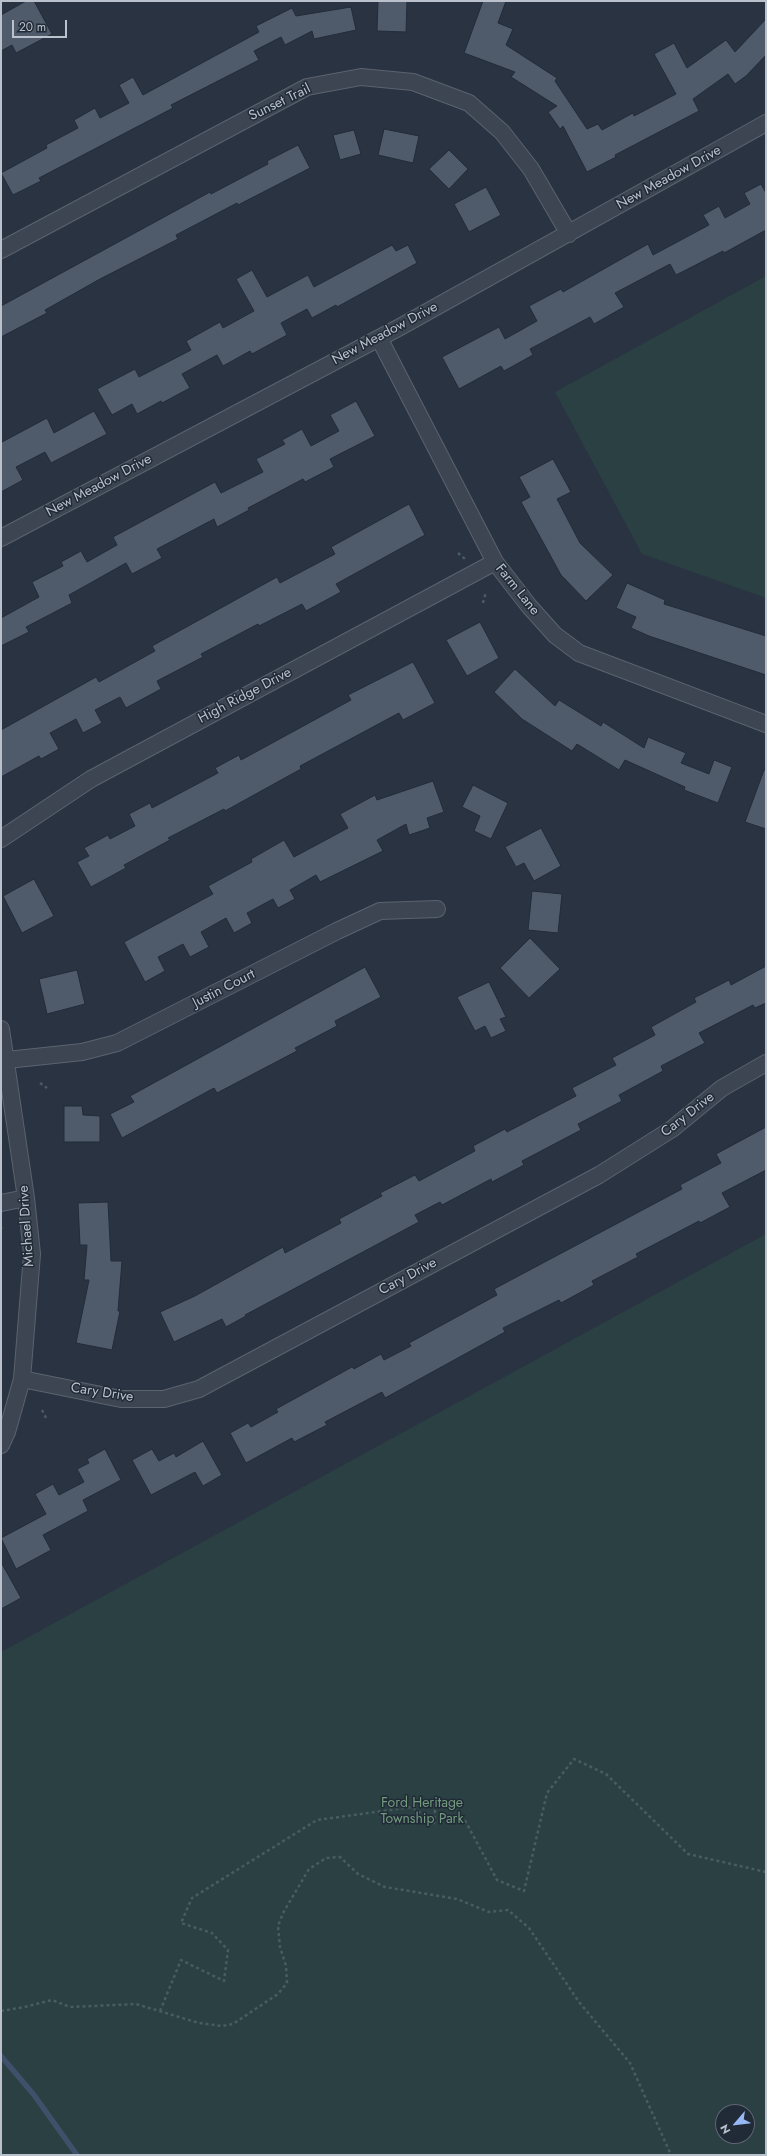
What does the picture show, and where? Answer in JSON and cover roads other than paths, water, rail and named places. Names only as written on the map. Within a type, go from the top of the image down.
[{"type":"street","name":"Sunset Trail","points":[[1,250],[307,87],[361,77],[413,82],[469,103],[502,132],[531,169],[569,234]]},
{"type":"street","name":"New Meadow Drive","points":[[1,538],[379,338],[569,234],[766,123]]},
{"type":"street","name":"Farm Lane","points":[[379,338],[495,562],[529,606],[555,635],[579,653],[766,724]]},
{"type":"street","name":"High Ridge Drive","points":[[1,839],[91,779],[495,562]]},
{"type":"street","name":"Justin Court","points":[[7,1060],[82,1052],[117,1043],[337,931],[380,911],[437,909]]},
{"type":"street","name":"Michael Drive","points":[[1,1030],[7,1060],[26,1198],[32,1254],[22,1379],[7,1432],[1,1444]]},
{"type":"street","name":"Cary Drive","points":[[22,1379],[121,1399],[164,1399],[199,1389],[600,1175],[672,1129],[722,1088],[766,1063]]},
{"type":"street","points":[[1,1204],[26,1198]]},
{"type":"waterway","points":[[1,2056],[34,2095],[77,2155]]},
{"type":"park label","name":"Ford Heritage Township Park","points":[[422,1812]]}]
